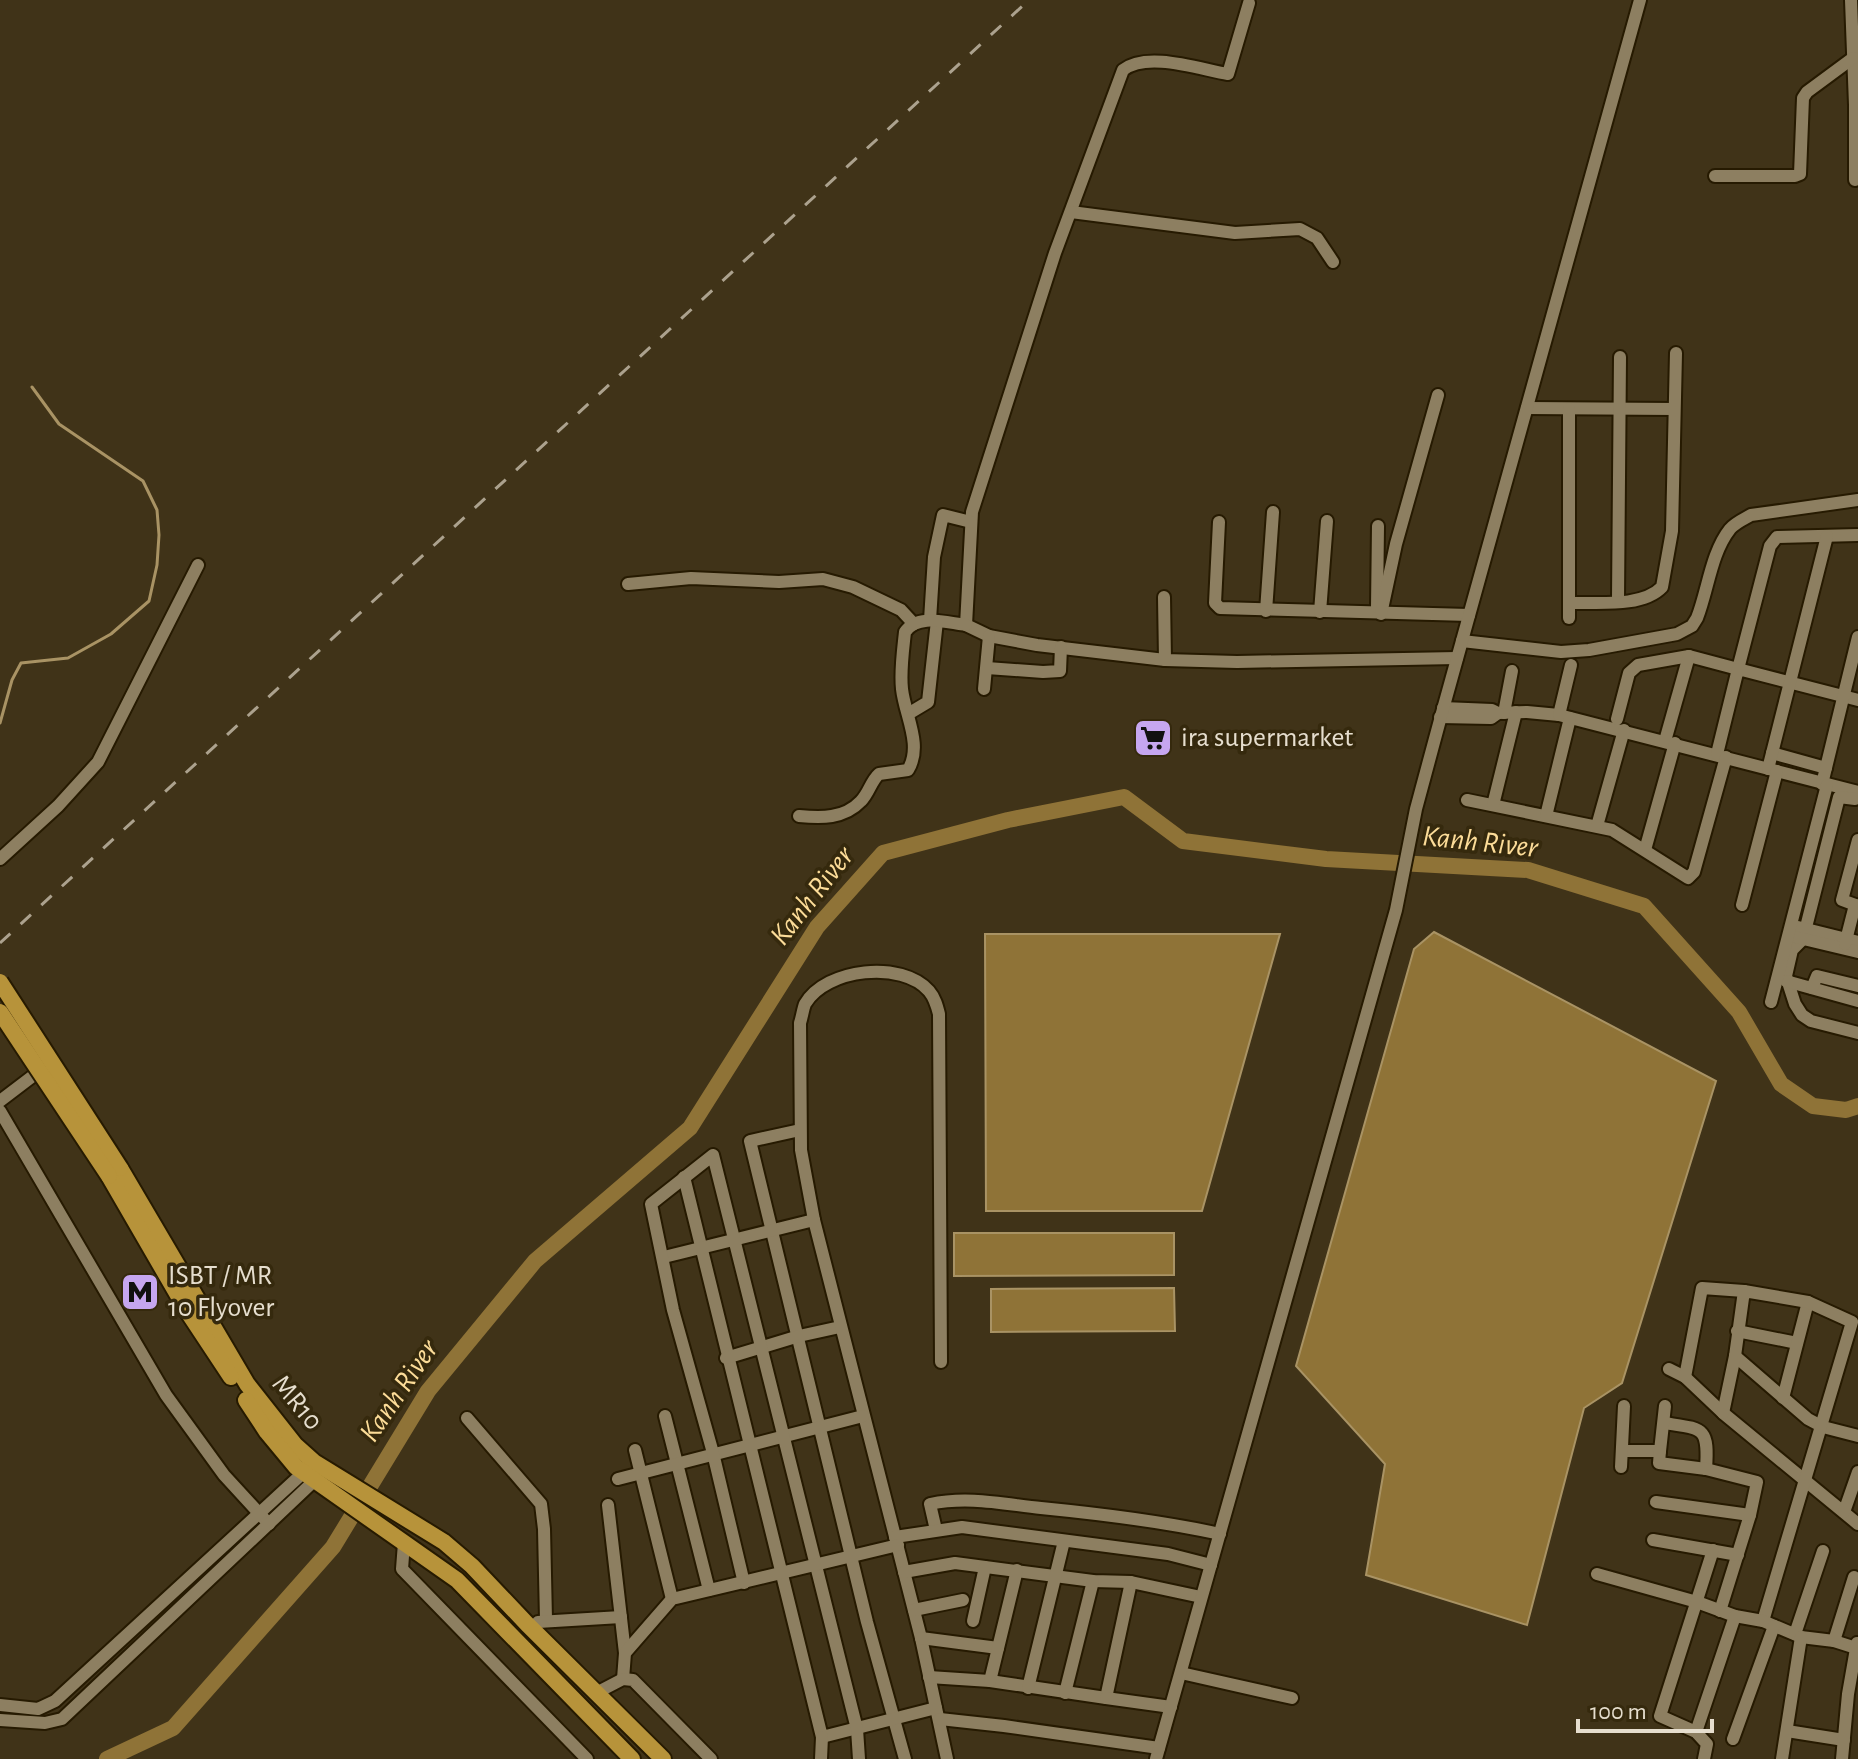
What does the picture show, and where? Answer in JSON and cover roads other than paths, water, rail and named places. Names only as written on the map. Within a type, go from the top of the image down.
[{"type":"main road","name":"MR10","points":[[0,982],[247,1384],[319,1480],[408,1520],[444,1542],[472,1566],[663,1759]]},
{"type":"main road","name":"MR10","points":[[0,1012],[115,1172],[210,1346],[267,1432],[319,1480],[457,1580],[632,1759]]},
{"type":"street","points":[[822,1737],[896,1718],[938,1714],[1157,1753],[1396,910],[1416,809],[1442,712],[1640,0]]},
{"type":"street","points":[[1851,0],[1857,105],[1855,180]]},
{"type":"street","points":[[966,625],[972,512],[1009,390],[1123,70],[1132,63],[1158,61],[1228,74],[1249,3]]},
{"type":"street","points":[[1715,176],[1800,174],[1803,98],[1853,58]]},
{"type":"street","points":[[1071,212],[1235,233],[1300,229],[1317,238],[1333,262]]},
{"type":"street","points":[[1569,603],[1644,598],[1657,593],[1662,587],[1672,531],[1676,353]]},
{"type":"street","points":[[1618,600],[1620,357]]},
{"type":"street","points":[[1379,613],[1438,395]]},
{"type":"street","points":[[1527,408],[1674,409]]},
{"type":"street","points":[[1569,409],[1569,618]]},
{"type":"street","points":[[1462,641],[1561,652],[1677,634],[1692,626],[1697,618],[1718,553],[1729,530],[1738,522],[1751,515],[1858,500]]},
{"type":"street","points":[[1266,611],[1273,512]]},
{"type":"street","points":[[908,714],[928,702],[934,557],[943,515],[971,522]]},
{"type":"street","points":[[1320,612],[1327,521]]},
{"type":"street","points":[[1219,522],[1215,603],[1228,610],[1469,615]]},
{"type":"street","points":[[1378,526],[1379,613]]},
{"type":"street","points":[[1467,800],[1616,831],[1685,876],[1692,876],[1722,755],[1738,669],[1773,540],[1784,535],[1858,535]]},
{"type":"street","points":[[1742,905],[1772,770],[1772,753],[1827,536]]},
{"type":"street","points":[[0,859],[58,806],[98,762],[198,565]]},
{"type":"street","points":[[628,584],[691,578],[779,582],[823,579],[853,587],[889,604],[901,610],[914,624]]},
{"type":"street","points":[[1164,597],[1165,660]]},
{"type":"street","points":[[799,816],[822,818],[846,812],[862,801],[879,774],[908,770],[914,751],[901,680],[905,632],[914,624],[933,621],[966,625],[989,636],[1165,660],[1237,662],[1457,658]]},
{"type":"street","points":[[984,689],[989,636]]},
{"type":"street","points":[[1771,1002],[1858,637]]},
{"type":"street","points":[[987,668],[1060,671],[1061,647]]},
{"type":"street","points":[[1645,850],[1689,656]]},
{"type":"street","points":[[1597,826],[1631,669],[1646,663],[1689,656],[1858,700]]},
{"type":"street","points":[[1546,816],[1565,716],[1571,665]]},
{"type":"street","points":[[1493,805],[1512,671]]},
{"type":"street","points":[[1442,712],[1492,710],[1620,724],[1670,742],[1858,792]]},
{"type":"street","points":[[1772,753],[1826,768]]},
{"type":"street","points":[[1858,800],[1840,796],[1804,934],[1792,950],[1786,981],[1795,1004],[1806,1018],[1858,1033]]},
{"type":"street","points":[[1790,931],[1853,947],[1856,905],[1842,900],[1858,840]]},
{"type":"street","points":[[941,1362],[939,1014],[927,988],[898,974],[871,972],[847,975],[820,990],[806,1004],[800,1023],[801,1150],[814,1220],[921,1638],[947,1759]]},
{"type":"street","points":[[1812,988],[1817,976],[1858,986]]},
{"type":"street","points":[[1786,981],[1858,1001]]},
{"type":"street","points":[[0,1101],[58,1057]]},
{"type":"street","points":[[0,1111],[166,1395],[216,1465],[269,1524]]},
{"type":"street","points":[[800,1130],[750,1141],[867,1622],[905,1759]]},
{"type":"street","points":[[744,1583],[713,1453],[673,1310],[651,1204],[713,1155],[857,1729],[859,1759]]},
{"type":"street","points":[[684,1177],[726,1358],[822,1737],[821,1759]]},
{"type":"street","points":[[664,1257],[814,1220]]},
{"type":"street","points":[[1685,1377],[1702,1288],[1744,1291],[1808,1302],[1852,1322],[1733,1739]]},
{"type":"street","points":[[1723,1413],[1744,1291]]},
{"type":"street","points":[[1783,1398],[1808,1302]]},
{"type":"street","points":[[726,1358],[840,1327]]},
{"type":"street","points":[[1737,1331],[1797,1343]]},
{"type":"street","points":[[1735,1356],[1808,1419],[1823,1427],[1858,1436]]},
{"type":"street","points":[[1669,1369],[1685,1377],[1723,1413],[1858,1524]]},
{"type":"street","points":[[1621,1467],[1624,1406]]},
{"type":"street","points":[[1665,1406],[1659,1463],[1756,1480],[1758,1489],[1720,1611]]},
{"type":"street","points":[[665,1416],[709,1590]]},
{"type":"street","points":[[618,1479],[863,1416]]},
{"type":"street","points":[[467,1418],[541,1504],[546,1620]]},
{"type":"street","points":[[1664,1423],[1703,1432],[1707,1443],[1706,1469]]},
{"type":"street","points":[[635,1450],[672,1599]]},
{"type":"street","points":[[1622,1451],[1660,1451]]},
{"type":"street","points":[[1844,1512],[1858,1472]]},
{"type":"street","points":[[0,1705],[38,1709],[55,1701],[258,1512],[319,1480]]},
{"type":"street","points":[[0,1720],[45,1723],[62,1719],[319,1480]]},
{"type":"street","points":[[936,1530],[930,1504],[954,1499],[1159,1521],[1220,1534]]},
{"type":"street","points":[[1656,1502],[1750,1515]]},
{"type":"street","points":[[608,1505],[625,1653],[623,1679]]},
{"type":"street","points":[[625,1653],[672,1599],[815,1566],[936,1530],[962,1527],[1168,1554],[1211,1565]]},
{"type":"street","points":[[398,1538],[402,1569],[587,1759]]},
{"type":"street","points":[[1653,1540],[1738,1555]]},
{"type":"street","points":[[1028,1688],[1064,1541]]},
{"type":"street","points":[[1704,1759],[1707,1744],[1696,1732],[1660,1716],[1713,1550]]},
{"type":"street","points":[[1782,1759],[1798,1636],[1823,1551]]},
{"type":"street","points":[[904,1572],[955,1563],[1093,1581],[1131,1582],[1201,1597]]},
{"type":"street","points":[[973,1621],[985,1567]]},
{"type":"street","points":[[990,1681],[1017,1570]]},
{"type":"street","points":[[1597,1574],[1697,1602],[1798,1636],[1857,1644],[1843,1749]]},
{"type":"street","points":[[1834,1641],[1854,1577]]},
{"type":"street","points":[[1065,1693],[1093,1581]]},
{"type":"street","points":[[1106,1698],[1131,1582]]},
{"type":"street","points":[[914,1610],[963,1600]]},
{"type":"street","points":[[1696,1732],[1735,1616]]},
{"type":"street","points":[[527,1624],[546,1620],[621,1617]]},
{"type":"street","points":[[921,1638],[998,1648]]},
{"type":"street","points":[[1181,1673],[1292,1698]]},
{"type":"street","points":[[929,1677],[990,1681],[1171,1707]]},
{"type":"street","points":[[598,1692],[623,1679],[633,1680],[711,1759]]},
{"type":"street","points":[[1787,1731],[1843,1749],[1858,1749]]},
{"type":"waterway","points":[[0,723],[12,680],[21,663],[68,658],[111,634],[149,601],[157,565],[157,510],[143,481],[59,424],[32,387]]},
{"type":"waterway","name":"Kanh River","points":[[107,1759],[173,1728],[333,1547],[428,1391],[535,1261],[690,1128],[817,927],[883,853],[1008,820],[1124,797],[1183,841],[1326,859],[1528,870],[1644,906],[1739,1012],[1781,1084],[1813,1106],[1846,1110],[1858,1106]]},
{"type":"railway","points":[[0,943],[1029,0]]},
{"type":"place","name":"ira supermarket","points":[[1153,738]]},
{"type":"place","name":"ISBT / MR 10 Flyover","points":[[140,1292]]}]
